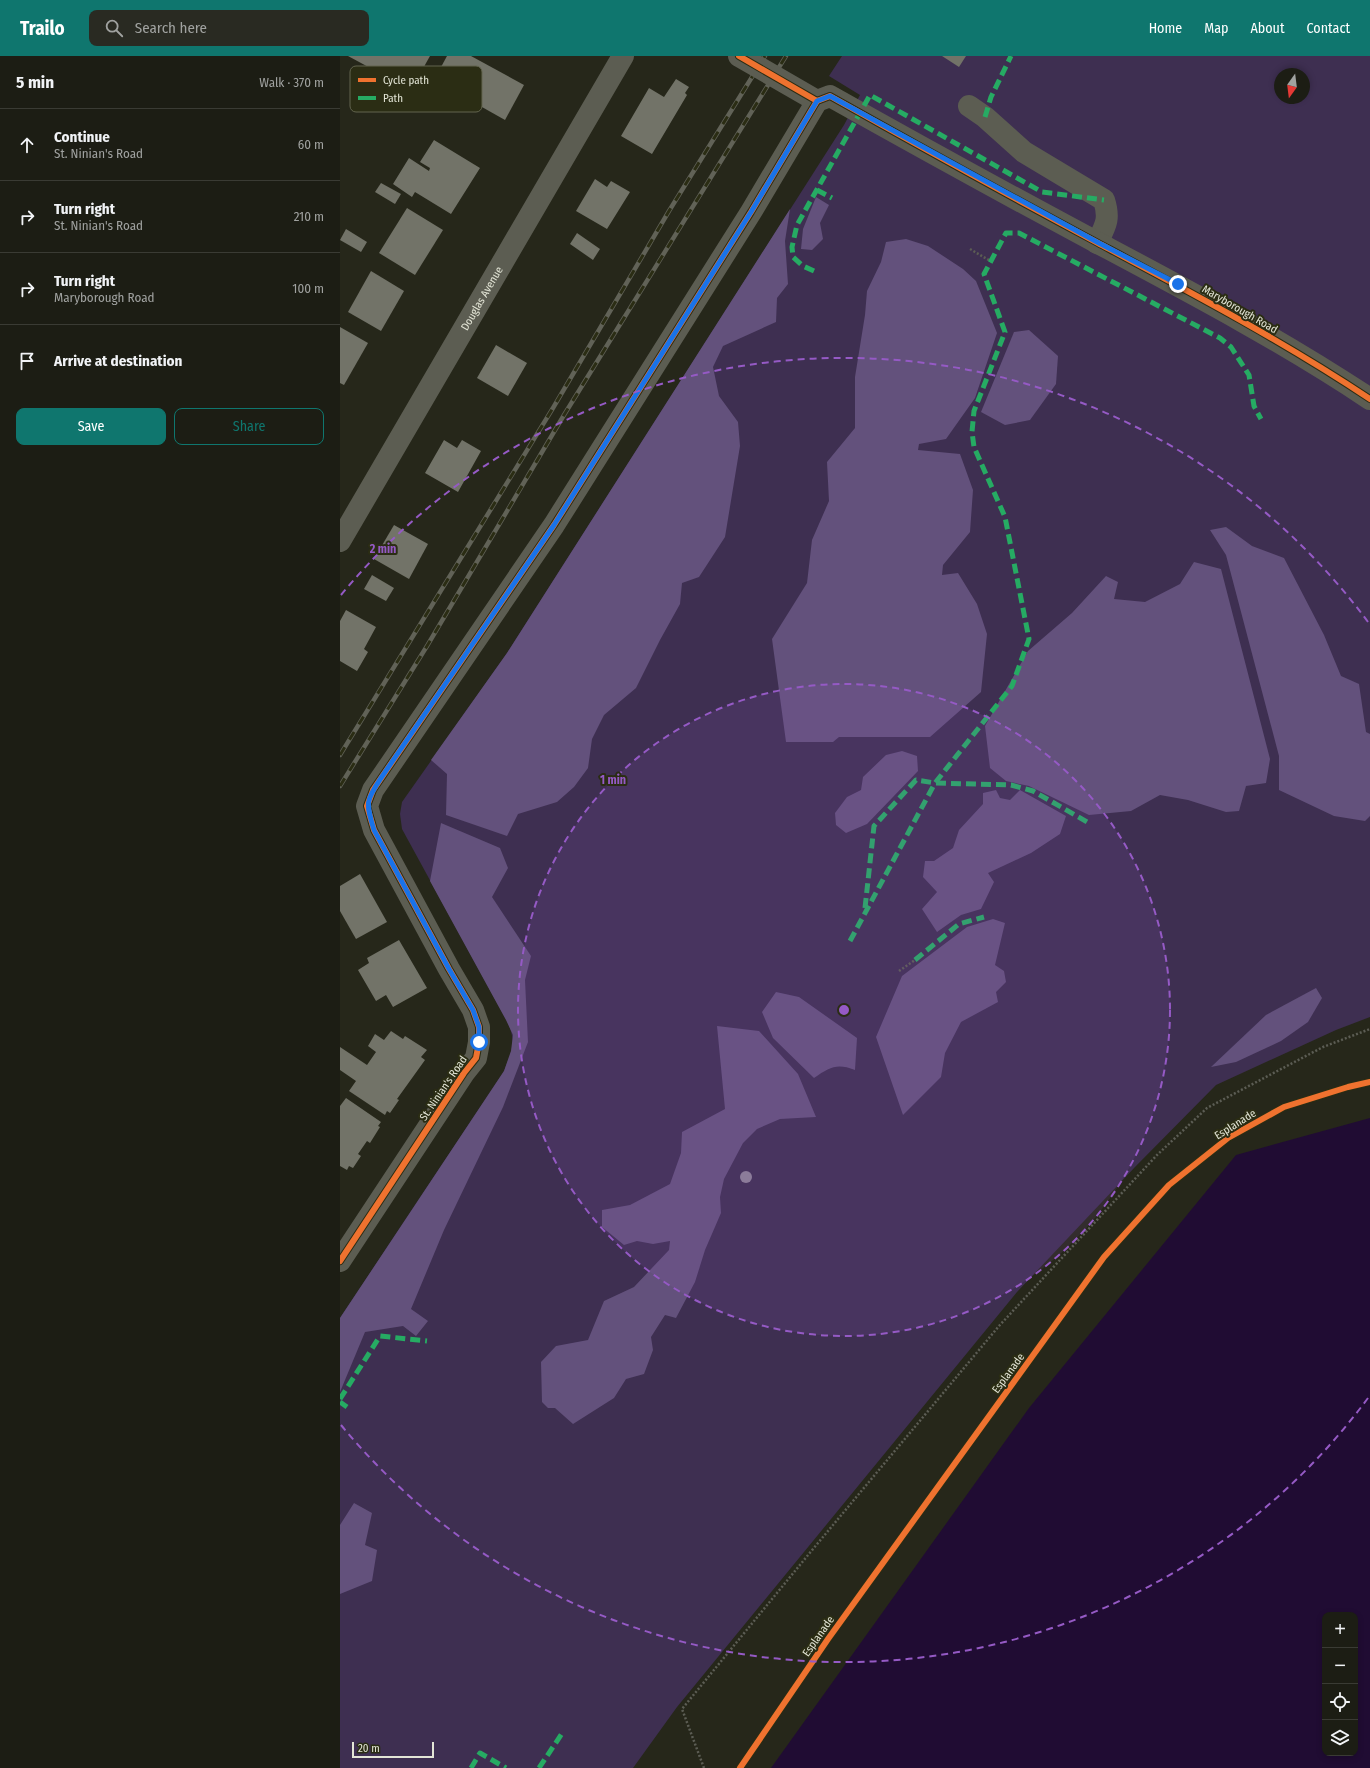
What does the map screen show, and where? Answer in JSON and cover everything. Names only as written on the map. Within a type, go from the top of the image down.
[{"type":"street","name":"Douglas Avenue","points":[[340,541],[623,56]]},
{"type":"street","points":[[738,56],[817,101]]},
{"type":"street","name":"Maryborough Road","points":[[817,101],[830,96],[1097,242],[1178,284],[1330,372],[1370,399]]},
{"type":"street","name":"St. Ninian's Road","points":[[340,1261],[464,1073],[476,1058],[479,1042],[479,1027],[473,1010],[449,969],[374,830],[367,806],[373,790],[554,525],[751,212],[817,101]]},
{"type":"street","points":[[969,106],[985,117],[1024,152],[1104,200],[1108,212],[1105,227],[1097,242]]},
{"type":"path","points":[[970,249],[992,262]]},
{"type":"path","points":[[899,971],[915,960]]},
{"type":"path","points":[[704,1768],[682,1709],[818,1543],[1005,1321],[1157,1155],[1207,1108],[1323,1046],[1370,1029]]},
{"type":"shaded area","points":[[842,56],[1370,56],[1370,1017],[1336,1030],[1216,1085],[1135,1167],[1017,1292],[677,1707],[633,1768],[340,1768],[340,1318],[504,1071],[511,1053],[513,1042],[508,1023],[402,829],[400,814],[402,802],[507,653],[844,125],[860,95],[829,76]]},
{"type":"shaded area","points":[[816,197],[829,205],[820,223],[823,239],[812,250],[801,249],[803,229]]},
{"type":"shaded area","points":[[790,209],[785,241],[788,284],[777,298],[776,322],[723,346],[713,367],[719,396],[738,422],[740,446],[725,537],[699,577],[682,583],[680,604],[636,688],[604,715],[592,739],[588,768],[574,787],[557,802],[518,814],[507,836],[446,815],[447,774],[431,760],[507,653]]},
{"type":"shaded area","points":[[906,239],[928,246],[963,269],[976,281],[997,333],[975,398],[946,439],[919,444],[918,450],[960,454],[973,490],[970,532],[943,565],[942,575],[958,573],[977,604],[987,634],[981,692],[930,737],[839,737],[833,742],[786,742],[772,639],[807,583],[812,540],[829,501],[827,462],[855,428],[855,377],[865,315],[867,291],[881,262],[886,242]]},
{"type":"shaded area","points":[[1029,330],[1058,356],[1056,384],[1030,420],[1005,425],[981,412],[1014,332]]},
{"type":"shaded area","points":[[1226,527],[1252,546],[1284,558],[1324,635],[1341,676],[1359,684],[1366,732],[1370,734],[1370,816],[1365,821],[1334,816],[1279,790],[1279,756],[1226,555],[1210,530]]},
{"type":"shaded area","points":[[1194,562],[1221,569],[1270,759],[1266,783],[1246,786],[1239,811],[1226,812],[1188,800],[1160,795],[1131,811],[1089,815],[1029,786],[1006,781],[990,768],[985,726],[1028,651],[1072,613],[1106,576],[1118,582],[1114,599],[1145,602],[1180,584]]},
{"type":"shaded area","points":[[902,751],[917,756],[918,771],[867,824],[846,833],[836,825],[835,813],[847,797],[861,790],[863,777],[886,755]]},
{"type":"shaded area","points":[[996,790],[1000,798],[1010,800],[1020,790],[1066,816],[1060,834],[1031,853],[988,873],[994,882],[981,909],[961,915],[937,932],[922,909],[937,892],[923,877],[925,861],[934,861],[953,848],[959,830],[983,804],[983,793]]},
{"type":"shaded area","points":[[441,823],[500,848],[508,868],[492,897],[531,956],[525,980],[528,1042],[503,1107],[444,1230],[411,1309],[428,1321],[416,1336],[403,1326],[365,1332],[340,1392],[340,1318],[504,1071],[511,1051],[513,1035],[506,1020],[430,881]]},
{"type":"shaded area","points":[[993,919],[1005,923],[995,965],[1004,971],[1006,982],[996,992],[998,1002],[961,1022],[945,1053],[941,1077],[903,1115],[876,1037],[902,976],[967,927]]},
{"type":"shaded area","points":[[1316,988],[1322,998],[1308,1022],[1281,1041],[1236,1062],[1211,1067],[1266,1015]]},
{"type":"shaded area","points":[[776,992],[799,997],[857,1038],[855,1070],[843,1067],[834,1067],[814,1078],[773,1038],[762,1012]]},
{"type":"shaded area","points":[[717,1026],[759,1031],[798,1074],[816,1117],[780,1119],[757,1129],[743,1143],[724,1179],[720,1197],[721,1213],[705,1250],[695,1282],[676,1318],[665,1315],[651,1337],[653,1350],[644,1374],[626,1379],[614,1398],[573,1424],[555,1408],[548,1408],[542,1402],[541,1362],[556,1346],[588,1340],[604,1301],[634,1287],[669,1250],[670,1241],[653,1244],[637,1241],[624,1245],[602,1227],[602,1210],[630,1205],[670,1184],[681,1153],[682,1132],[725,1109]]},
{"type":"shaded area","points":[[1370,1118],[1370,1768],[771,1768],[1029,1408],[1236,1155]]},
{"type":"shaded area","points":[[354,1503],[372,1513],[365,1545],[377,1550],[372,1581],[340,1594],[340,1525]]},
{"type":"building","points":[[348,56],[430,56],[424,66],[367,66]]},
{"type":"building","points":[[447,56],[471,56],[524,85],[505,120],[482,107],[482,66],[442,66]]},
{"type":"building","points":[[942,56],[966,56],[959,67]]},
{"type":"building","points":[[676,79],[689,87],[685,93],[687,95],[652,154],[621,136],[649,88],[664,97]]},
{"type":"building","points":[[434,140],[480,168],[451,214],[415,192],[412,197],[393,184],[409,158],[429,171],[430,168],[420,162]]},
{"type":"building","points":[[595,179],[607,187],[611,181],[630,192],[607,229],[576,211]]},
{"type":"building","points":[[381,183],[401,194],[395,204],[375,192]]},
{"type":"building","points":[[407,208],[443,230],[415,275],[379,253]]},
{"type":"building","points":[[346,229],[367,242],[361,252],[340,240]]},
{"type":"building","points":[[577,233],[600,249],[593,260],[570,244]]},
{"type":"building","points":[[371,271],[404,291],[381,331],[348,312]]},
{"type":"building","points":[[340,327],[368,343],[344,385],[340,383]]},
{"type":"building","points":[[496,345],[527,363],[508,396],[477,378]]},
{"type":"building","points":[[444,440],[457,448],[462,440],[481,451],[458,492],[425,473]]},
{"type":"building","points":[[394,525],[428,544],[409,579],[374,559]]},
{"type":"building","points":[[372,575],[394,588],[386,601],[364,589]]},
{"type":"building","points":[[346,610],[376,627],[364,649],[368,652],[357,671],[340,661],[340,621]]},
{"type":"building","points":[[360,874],[387,922],[356,939],[340,911],[340,886]]},
{"type":"building","points":[[399,940],[427,988],[393,1007],[386,995],[376,1001],[358,970],[369,963],[367,958]]},
{"type":"building","points":[[391,1031],[403,1039],[405,1036],[427,1050],[421,1057],[425,1060],[397,1099],[399,1100],[390,1113],[387,1111],[385,1115],[349,1091],[356,1081],[340,1070],[340,1047],[367,1065],[376,1052],[368,1046],[375,1034],[384,1040]]},
{"type":"building","points":[[346,1098],[381,1122],[378,1126],[380,1127],[370,1143],[367,1141],[358,1154],[361,1156],[353,1168],[349,1166],[347,1170],[340,1166],[340,1106]]},
{"type":"railway","points":[[340,755],[553,408],[669,211],[765,56]]},
{"type":"railway","points":[[340,786],[427,646],[564,415],[786,56]]},
{"type":"marked path","points":[[985,117],[991,97],[1011,56]]},
{"type":"marked path","points":[[814,271],[803,266],[793,257],[792,247],[797,225],[870,95],[1042,192],[1104,200]]},
{"type":"marked path","points":[[817,190],[832,198]]},
{"type":"marked path","points":[[850,941],[935,783],[1012,686],[1029,639],[1005,517],[974,447],[972,432],[974,411],[1005,332],[984,274],[1006,233],[1019,233],[1220,338],[1231,347],[1249,375],[1254,406],[1261,419]]},
{"type":"marked path","points":[[865,908],[874,826],[916,780],[935,783],[1011,785],[1033,791],[1089,823]]},
{"type":"marked path","points":[[915,960],[959,924],[984,917]]},
{"type":"marked path","points":[[340,1399],[380,1336],[427,1341]]},
{"type":"marked path","points":[[340,1402],[347,1407]]},
{"type":"marked path","points":[[539,1768],[563,1732]]},
{"type":"marked path","points":[[471,1768],[480,1753],[506,1768]]},
{"type":"cycle path","points":[[739,56],[817,101],[830,96],[997,189],[1270,337],[1370,399]]},
{"type":"cycle path","points":[[340,1261],[464,1073],[476,1058],[479,1042],[479,1027],[473,1010],[449,969],[374,830],[367,806],[373,790],[554,525],[751,212],[817,101]]},
{"type":"cycle path","name":"Esplanade","points":[[740,1768],[828,1639],[1104,1257],[1169,1185],[1228,1138],[1284,1107],[1348,1087],[1370,1082]]},
{"type":"route","points":[[479,1042],[479,1027],[473,1010],[449,969],[374,830],[367,806],[373,790],[491,620],[554,525],[751,212],[817,101],[830,96],[945,160],[1178,284]]}]
